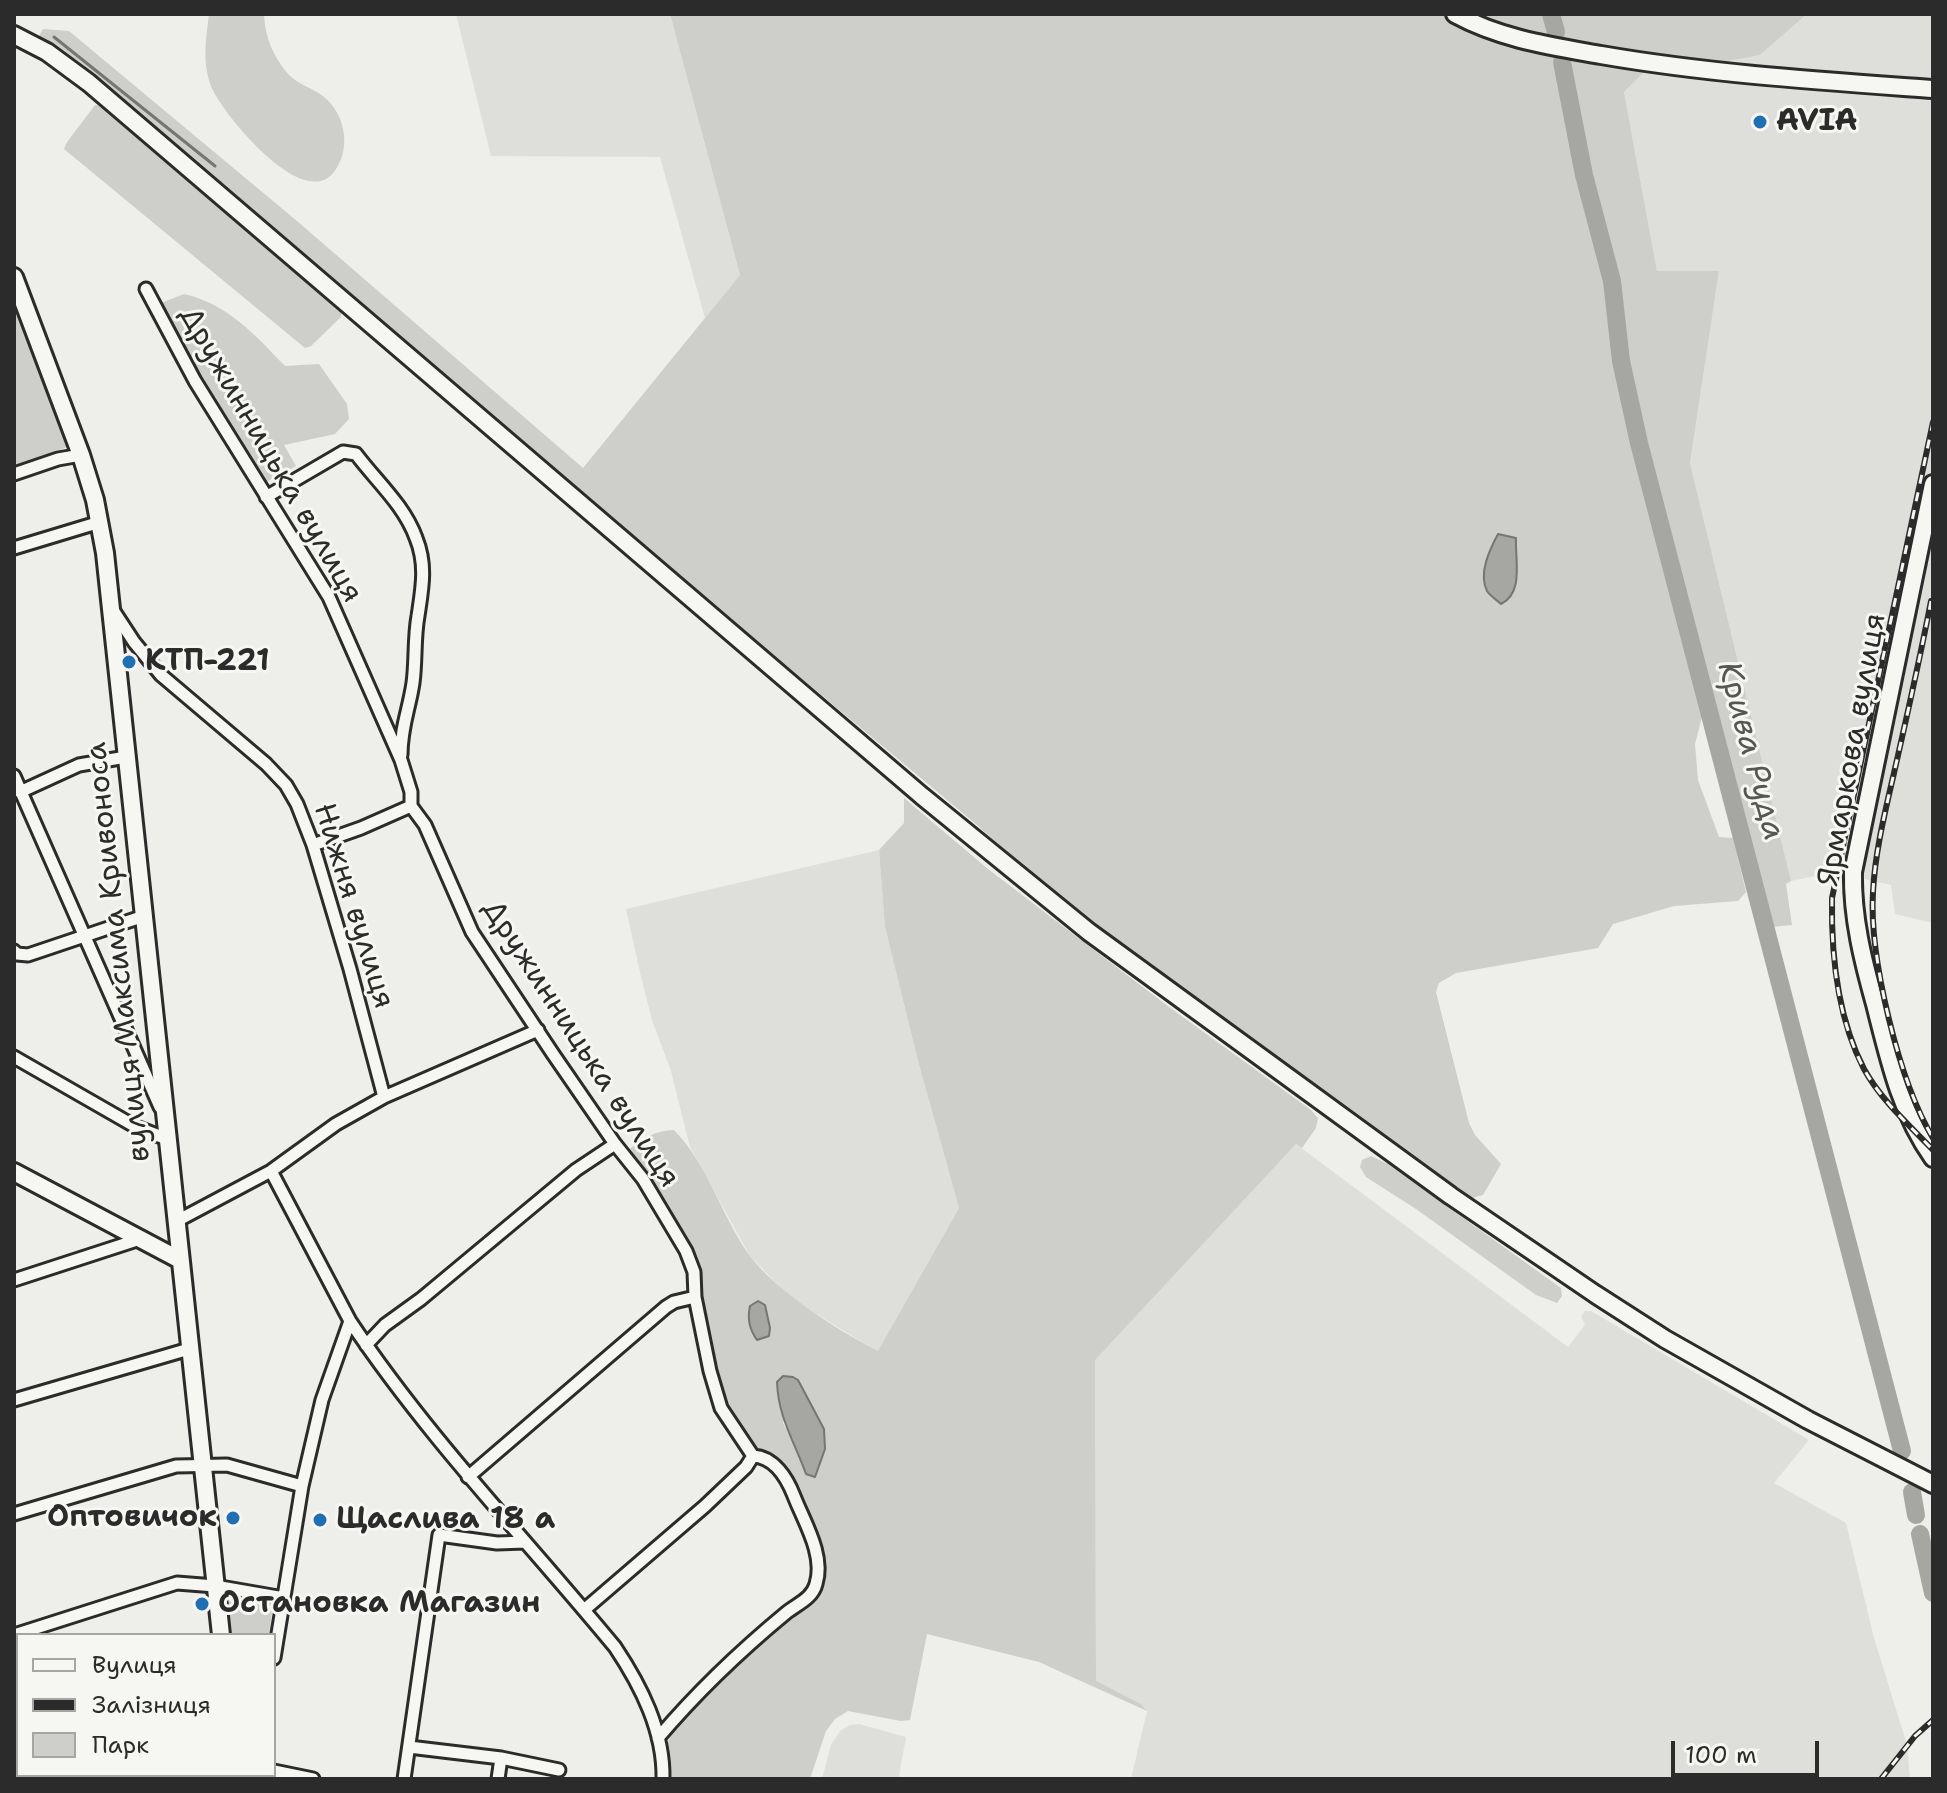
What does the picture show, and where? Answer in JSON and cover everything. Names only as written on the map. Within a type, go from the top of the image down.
[{"type":"street","points":[[1455,14],[1502,36],[1659,65],[1731,74],[1933,89]]},
{"type":"street","points":[[14,35],[47,52],[125,112],[875,756],[1089,932],[1451,1196],[1595,1294],[1665,1339],[1821,1427],[1933,1484]]},
{"type":"street","name":"вулиця Максима Кривоноса","points":[[14,277],[81,455],[100,522],[113,609],[126,757],[221,1633]]},
{"type":"street","name":"Дружинницька вулиця","points":[[146,289],[195,381],[319,578],[401,760],[411,792],[411,806],[425,825],[472,932],[615,1144],[643,1179],[686,1251],[694,1272],[695,1297],[721,1408],[753,1456],[767,1459],[787,1481],[813,1542],[818,1569],[816,1585],[810,1597],[787,1612],[724,1668],[658,1738]]},
{"type":"street","points":[[266,497],[343,452],[350,452],[356,454],[399,505],[416,537],[423,563],[424,588],[414,643],[413,683],[401,731],[401,760]]},
{"type":"street","points":[[14,474],[58,459],[81,455]]},
{"type":"street","name":"Ярмаркова вулиця","points":[[1933,484],[1853,872],[1852,898],[1871,992],[1895,1084],[1912,1125],[1933,1158]]},
{"type":"street","points":[[14,548],[100,522]]},
{"type":"street","name":"Нижня вулиця","points":[[113,609],[134,642],[161,675],[266,764],[286,785],[297,804],[313,845],[384,1097]]},
{"type":"street","points":[[20,792],[79,765],[126,757]]},
{"type":"street","points":[[14,776],[165,1118]]},
{"type":"street","points":[[313,845],[411,806]]},
{"type":"street","points":[[15,955],[28,955],[144,916]]},
{"type":"street","points":[[175,1222],[271,1171],[336,1124],[384,1097],[538,1030]]},
{"type":"street","points":[[14,1057],[136,1127],[167,1139]]},
{"type":"street","points":[[366,1345],[375,1333],[421,1299],[576,1170],[615,1144]]},
{"type":"street","points":[[271,1171],[350,1321],[366,1345],[468,1477],[584,1610],[635,1677],[658,1738],[663,1779]]},
{"type":"street","points":[[14,1172],[180,1260]]},
{"type":"street","points":[[14,1280],[140,1239]]},
{"type":"street","points":[[468,1477],[666,1307],[695,1297]]},
{"type":"street","points":[[276,1646],[302,1486],[322,1400],[350,1321]]},
{"type":"street","points":[[14,1400],[189,1349]]},
{"type":"street","points":[[584,1610],[705,1506],[746,1467],[753,1456]]},
{"type":"street","points":[[14,1514],[176,1466],[227,1465],[302,1486]]},
{"type":"street","points":[[404,1779],[439,1535],[497,1543],[525,1542]]},
{"type":"street","points":[[20,1633],[166,1585],[194,1583],[284,1598]]},
{"type":"street","points":[[409,1747],[501,1758],[559,1770]]},
{"type":"street","points":[[498,1779],[501,1758]]},
{"type":"street","points":[[276,1771],[313,1779]]},
{"type":"shaded area","points":[[456,14],[670,14],[740,275],[705,318],[660,157],[491,156]]},
{"type":"shaded area","points":[[1807,14],[1933,14],[1933,923],[1895,914],[1891,885],[1834,872],[1791,881],[1690,463],[1719,271],[1657,271],[1624,92],[1658,58],[1760,55]]},
{"type":"shaded area","points":[[1498,534],[1516,538],[1516,584],[1508,599],[1501,604],[1487,591],[1484,577],[1486,561]]},
{"type":"shaded area","points":[[879,850],[885,927],[959,1208],[878,1352],[791,1298],[750,1256],[690,1147],[671,1071],[652,1020],[626,909]]},
{"type":"shaded area","points":[[1296,1144],[1568,1347],[1585,1325],[1581,1316],[1585,1311],[1591,1311],[1809,1440],[1774,1483],[1846,1523],[1874,1638],[1907,1745],[1910,1779],[1131,1779],[1147,1711],[1141,1704],[1096,1682],[1095,1359]]},
{"type":"shaded area","points":[[758,1301],[765,1305],[770,1328],[769,1336],[757,1340],[750,1328],[749,1315],[750,1306]]},
{"type":"shaded area","points":[[783,1376],[798,1380],[824,1429],[825,1449],[815,1477],[806,1474],[784,1418],[777,1382]]},
{"type":"shaded area","points":[[859,1724],[906,1737],[899,1776],[906,1779],[822,1779],[831,1745],[840,1731]]},
{"type":"green space","points":[[209,14],[264,14],[271,46],[283,68],[296,81],[320,94],[335,109],[343,128],[344,149],[336,169],[323,180],[306,180],[267,156],[218,100],[206,68]]},
{"type":"green space","points":[[670,14],[1807,14],[1760,55],[1711,64],[1658,58],[1624,92],[1657,271],[1719,271],[1690,463],[1791,881],[1786,884],[1792,925],[1771,927],[1726,766],[1689,611],[1676,610],[1702,717],[1695,744],[1698,780],[1719,837],[1733,838],[1746,892],[1738,901],[1674,906],[1613,924],[1598,948],[1456,973],[1439,983],[1436,992],[1469,1123],[1475,1135],[1501,1164],[1483,1195],[1472,1198],[1056,894],[539,459],[103,84],[39,36],[43,29],[69,31],[297,221],[583,468],[740,275]]},
{"type":"green space","points":[[95,105],[341,313],[341,317],[305,348],[64,149]]},
{"type":"green space","points":[[184,294],[227,313],[285,366],[319,364],[347,404],[349,419],[335,434],[284,445],[296,466],[264,483],[237,445],[161,303]]},
{"type":"green space","points":[[14,297],[67,447],[14,468]]},
{"type":"green space","points":[[904,798],[988,869],[1311,1110],[1318,1118],[1316,1128],[1302,1148],[1296,1144],[1095,1360],[1096,1681],[1141,1704],[1147,1711],[1039,1662],[927,1634],[910,1720],[848,1711],[835,1719],[826,1731],[810,1779],[670,1779],[666,1755],[677,1724],[722,1674],[808,1604],[820,1586],[823,1564],[813,1529],[785,1468],[777,1460],[755,1450],[725,1404],[701,1304],[699,1262],[630,1149],[650,1135],[674,1130],[697,1159],[740,1241],[761,1269],[809,1309],[878,1351],[959,1208],[885,927],[879,850],[904,823]],"holes":[[[798,1380],[824,1429],[825,1449],[814,1477],[806,1474],[783,1423]]]},
{"type":"green space","points":[[1371,1156],[1388,1164],[1561,1288],[1562,1296],[1557,1303],[1536,1295],[1366,1177],[1360,1167],[1362,1160]]},
{"type":"green space","points":[[226,1601],[273,1605],[269,1633],[230,1633]]},
{"type":"waterway","name":"Крива Руда","points":[[1551,14],[1556,32]]},
{"type":"waterway","points":[[54,37],[215,166]]},
{"type":"waterway","name":"Крива Руда","points":[[1562,62],[1584,175],[1612,281],[1621,361],[1639,443],[1902,1451]]},
{"type":"waterway","points":[[1912,1492],[1916,1515]]},
{"type":"waterway","name":"Крива Руда","points":[[1920,1534],[1933,1593]]},
{"type":"railway","points":[[1933,422],[1832,898],[1838,986],[1855,1049],[1879,1091],[1933,1150]]},
{"type":"railway","points":[[1931,601],[1878,847],[1873,919],[1881,984],[1898,1053],[1920,1114],[1933,1138]]},
{"type":"railway","points":[[1881,1779],[1915,1736],[1933,1720]]},
{"type":"place","name":"AVIA","points":[[1760,122]]},
{"type":"place","name":"КТП-221","points":[[129,662]]},
{"type":"place","name":"Оптовичок","points":[[233,1518]]},
{"type":"place","name":"Щаслива 18 а","points":[[320,1520]]},
{"type":"place","name":"Остановка Магазин","points":[[202,1604]]}]
